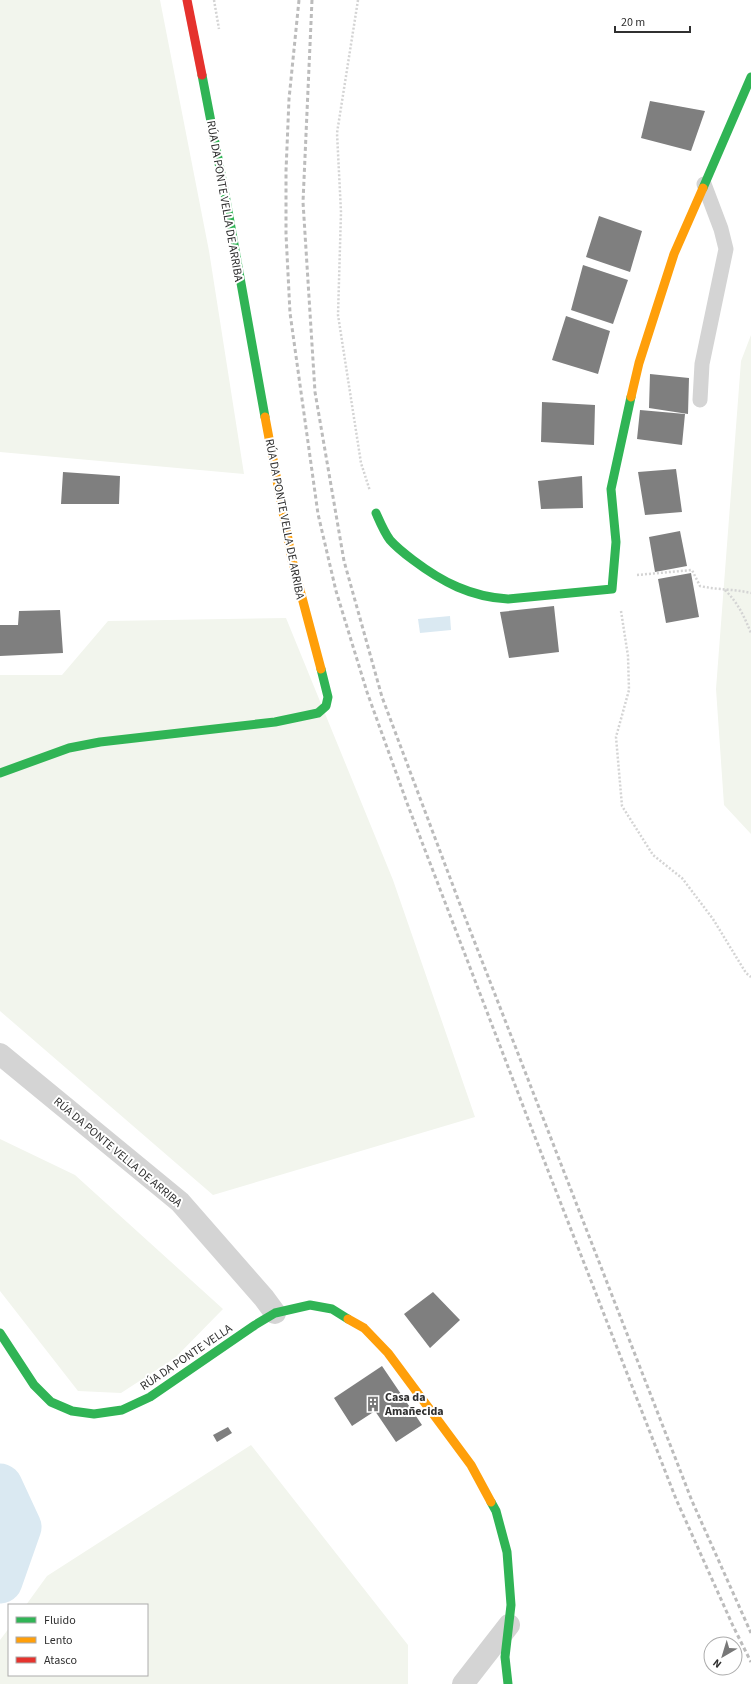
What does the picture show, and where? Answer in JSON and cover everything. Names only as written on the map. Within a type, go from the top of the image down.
[{"type":"street","name":"RÚA DA PONTE VELLA DE ARRIBA","points":[[0,774],[69,748],[276,722],[318,713],[326,706],[328,697],[292,560],[227,206],[187,0]]},
{"type":"street","points":[[376,513],[390,539],[405,554],[440,579],[470,594],[491,599],[508,599],[612,589],[616,542],[611,489],[639,363],[674,254],[751,77]]},
{"type":"street","name":"RÚA DA PONTE VELLA DE ARRIBA","points":[[0,1054],[180,1202],[264,1298],[275,1313]]},
{"type":"street","name":"RÚA DA PONTE VELLA","points":[[0,1333],[34,1385],[51,1402],[72,1411],[94,1414],[122,1410],[150,1397],[275,1313],[310,1305],[332,1309],[364,1328],[388,1353],[471,1465],[496,1511],[507,1552],[511,1605],[505,1657],[508,1684]]},
{"type":"street","points":[[463,1684],[509,1625]]},
{"type":"lane","points":[[700,400],[702,364],[726,249],[721,229],[704,184]]},
{"type":"path","points":[[358,0],[337,133],[340,212],[338,315],[361,463],[376,513]]},
{"type":"path","points":[[613,578],[625,579],[641,574],[692,570],[700,586],[715,590],[734,589],[751,593]]},
{"type":"path","points":[[612,589],[620,599],[628,656],[629,690],[616,737],[622,806],[653,855],[682,878],[713,920],[746,973],[751,977]]},
{"type":"path","points":[[725,590],[736,602],[744,615],[751,633]]},
{"type":"shaded area","points":[[0,0],[160,0],[209,251],[244,474],[0,452]]},
{"type":"shaded area","points":[[751,335],[751,834],[724,805],[716,689],[741,361]]},
{"type":"shaded area","points":[[450,616],[451,630],[420,633],[418,619]]},
{"type":"shaded area","points":[[286,618],[393,880],[475,1117],[213,1195],[0,1011],[0,675],[62,675],[108,621]]},
{"type":"shaded area","points":[[0,1139],[75,1175],[223,1309],[175,1358],[121,1393],[78,1391],[0,1291]]},
{"type":"shaded area","points":[[251,1445],[408,1645],[408,1684],[0,1684],[0,1640],[8,1629],[8,1676],[148,1676],[148,1604],[27,1604],[47,1576]]},
{"type":"building","points":[[650,101],[705,111],[691,151],[641,138]]},
{"type":"building","points":[[599,216],[642,231],[630,272],[586,257]]},
{"type":"building","points":[[583,265],[628,280],[613,324],[571,310]]},
{"type":"building","points":[[566,316],[610,331],[598,374],[552,360]]},
{"type":"building","points":[[650,374],[689,378],[688,414],[649,408]]},
{"type":"building","points":[[542,402],[595,405],[594,445],[541,442]]},
{"type":"building","points":[[640,410],[685,414],[682,445],[637,439]]},
{"type":"building","points":[[676,469],[682,512],[645,515],[638,472]]},
{"type":"building","points":[[63,472],[120,476],[119,504],[61,504]]},
{"type":"building","points":[[582,476],[583,508],[541,509],[538,481]]},
{"type":"building","points":[[680,531],[687,566],[655,572],[649,537]]},
{"type":"building","points":[[691,573],[699,617],[666,623],[658,579]]},
{"type":"building","points":[[554,606],[559,652],[509,658],[500,612]]},
{"type":"building","points":[[60,610],[63,653],[0,656],[0,625],[18,625],[19,611]]},
{"type":"building","points":[[433,1292],[460,1320],[430,1348],[404,1314]]},
{"type":"building","name":"Casa da Amañecida","points":[[382,1366],[422,1425],[396,1442],[375,1411],[352,1426],[334,1398]]},
{"type":"building","points":[[228,1427],[232,1433],[217,1442],[213,1435]]},
{"type":"waterway","points":[[0,1486],[19,1527],[0,1581]]},
{"type":"railway","points":[[299,0],[289,99],[286,171],[286,234],[290,313],[318,514],[336,591],[367,692],[407,803],[533,1132],[676,1499],[733,1626],[751,1662]]},
{"type":"railway","points":[[312,0],[303,202],[315,392],[344,561],[382,697],[461,907],[692,1501],[751,1633]]},
{"type":"traffic: fast","points":[[202,75],[265,417]]},
{"type":"traffic: fast","points":[[703,188],[751,77]]},
{"type":"traffic: fast","points":[[376,513],[388,537],[401,551],[435,575],[469,592],[494,598],[508,599],[612,589],[616,542],[611,489],[631,397]]},
{"type":"traffic: fast","points":[[0,773],[69,748],[100,742],[275,722],[318,713],[326,706],[328,697],[321,669]]},
{"type":"traffic: fast","points":[[0,1333],[34,1385],[51,1402],[72,1411],[94,1414],[122,1410],[150,1397],[275,1313],[310,1305],[332,1309],[348,1319]]},
{"type":"traffic: fast","points":[[491,1502],[496,1511],[507,1552],[511,1605],[505,1657],[508,1684]]},
{"type":"traffic: slow","points":[[631,397],[639,363],[674,254],[703,188]]},
{"type":"traffic: slow","points":[[265,417],[292,560],[321,669]]},
{"type":"traffic: slow","points":[[348,1319],[364,1328],[388,1353],[471,1465],[491,1502]]},
{"type":"traffic: jam","points":[[187,0],[202,75]]},
{"type":"place","name":"Casa da Amañecida","points":[[373,1404]]}]
